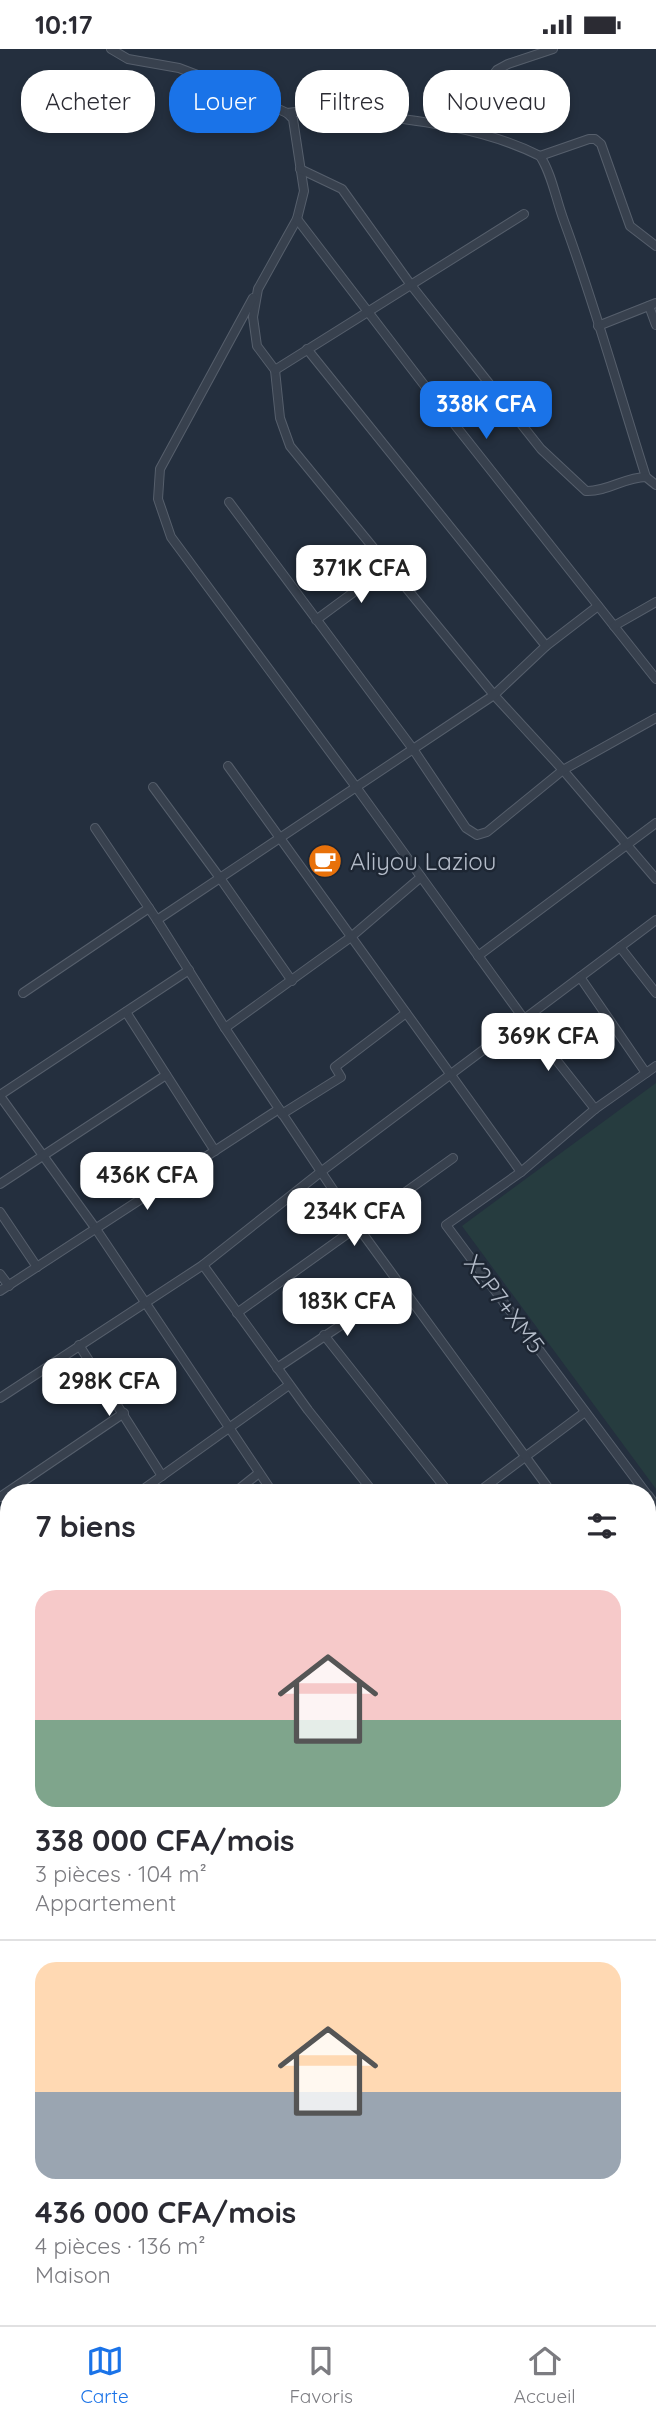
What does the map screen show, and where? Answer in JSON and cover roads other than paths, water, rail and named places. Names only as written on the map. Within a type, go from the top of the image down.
[{"type":"street","points":[[111,49],[128,59],[179,68],[200,76],[234,97],[287,113],[339,110],[423,122]]},
{"type":"street","points":[[497,70],[553,49]]},
{"type":"street","points":[[287,113],[293,119],[304,191],[297,219],[160,469],[158,499],[171,537],[524,1019],[595,1109]]},
{"type":"street","points":[[474,133],[540,156],[595,139],[601,143],[630,226],[656,246]]},
{"type":"street","points":[[540,156],[589,287],[598,326],[646,477]]},
{"type":"street","points":[[300,169],[342,189],[411,285],[541,449],[586,491],[596,491],[635,477],[646,477],[656,484]]},
{"type":"street","points":[[275,370],[524,214]]},
{"type":"street","points":[[297,219],[656,679]]},
{"type":"street","points":[[258,289],[253,317],[257,346],[275,370],[280,418],[290,446],[494,695],[563,770],[656,879]]},
{"type":"street","points":[[598,326],[653,305],[656,325]]},
{"type":"street","points":[[307,349],[546,646]]},
{"type":"street","points":[[229,502],[413,748],[466,828],[477,835],[487,832],[563,770],[656,718]]},
{"type":"street","points":[[316,620],[389,566]]},
{"type":"street","points":[[614,626],[656,602]]},
{"type":"street","points":[[157,920],[494,695],[546,646],[598,606]]},
{"type":"street","points":[[228,766],[521,1172]]},
{"type":"street","points":[[153,787],[292,981]]},
{"type":"street","points":[[478,956],[656,823]]},
{"type":"street","points":[[95,828],[358,1227],[546,1484]]},
{"type":"street","points":[[225,1028],[351,937],[421,877]]},
{"type":"street","points":[[23,993],[149,908]]},
{"type":"street","points":[[0,1398],[203,1265],[322,1171],[656,920]]},
{"type":"street","points":[[620,947],[656,993]]},
{"type":"street","points":[[189,970],[0,1095],[96,1229],[267,1484]]},
{"type":"street","points":[[580,977],[646,1073]]},
{"type":"street","points":[[126,1012],[215,1150]]},
{"type":"street","points":[[0,1291],[215,1150],[341,1077],[335,1067],[406,1013]]},
{"type":"street","name":"X2P7+XM5","points":[[639,1484],[446,1225],[521,1172],[595,1109],[656,1066]]},
{"type":"street","points":[[0,1184],[166,1075]]},
{"type":"street","points":[[237,1313],[453,1158]]},
{"type":"street","points":[[0,1212],[37,1267]]},
{"type":"street","points":[[203,1265],[289,1385],[367,1484]]},
{"type":"street","points":[[0,1274],[9,1286]]},
{"type":"street","points":[[277,1368],[401,1285]]},
{"type":"street","points":[[324,1335],[442,1484]]},
{"type":"street","points":[[79,1345],[162,1476]]},
{"type":"street","points":[[151,1484],[229,1425],[289,1385]]},
{"type":"street","points":[[489,1484],[585,1412]]},
{"type":"street","points":[[19,1484],[124,1413]]},
{"type":"street","points":[[245,1484],[259,1473]]},
{"type":"place","name":"Aliyou Laziou","points":[[325,861]]}]
